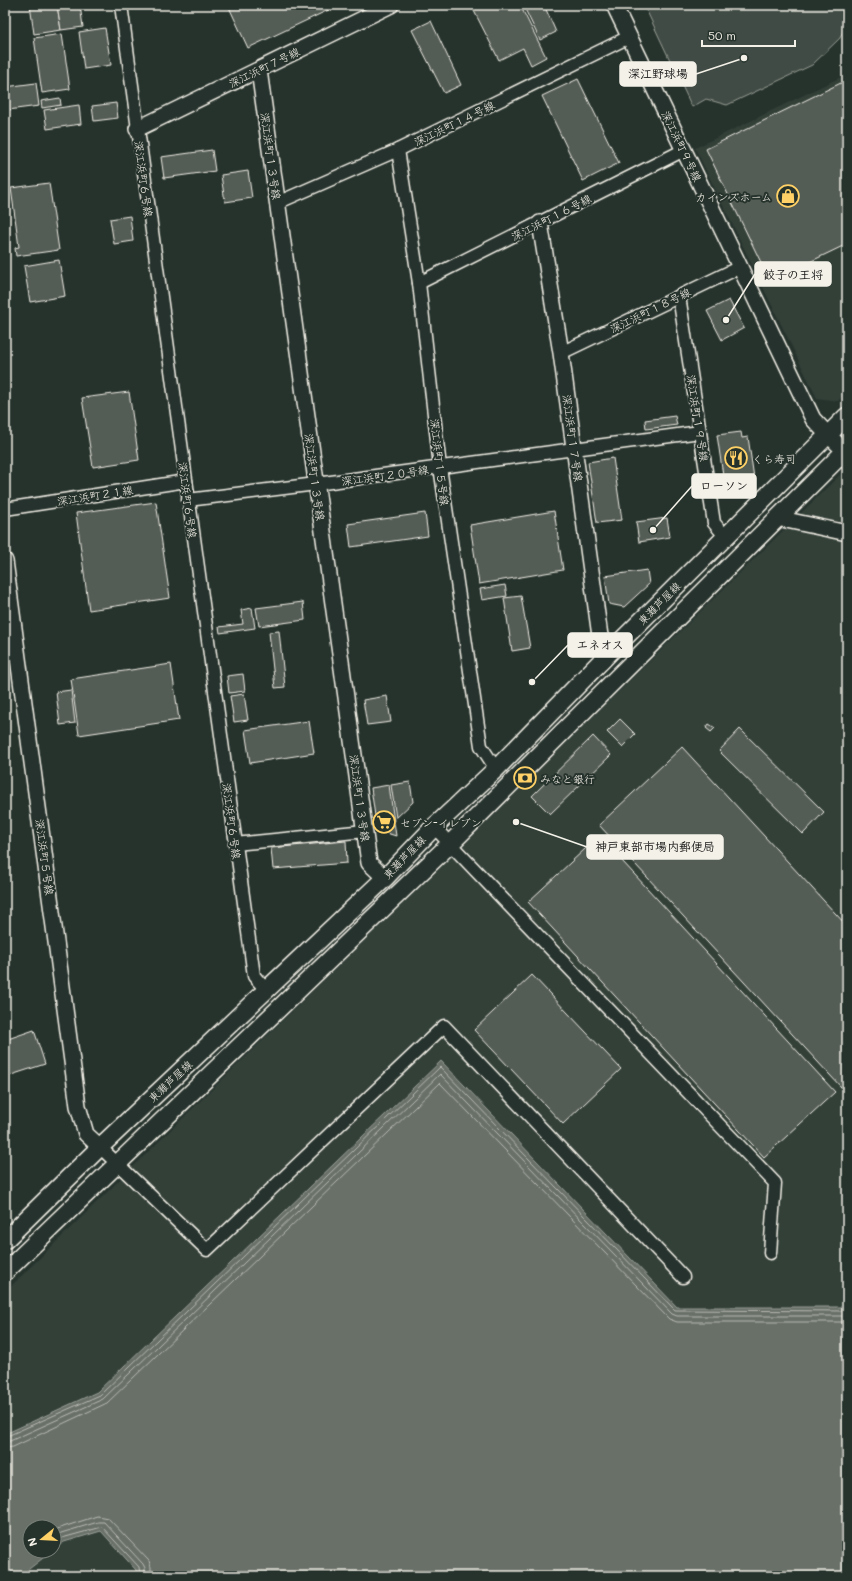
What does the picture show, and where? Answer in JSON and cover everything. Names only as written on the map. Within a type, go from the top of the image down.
[{"type":"main road","name":"東灘芦屋線","points":[[5,1240],[385,878],[434,827],[496,769],[725,536],[847,416]]},
{"type":"main road","name":"東灘芦屋線","points":[[5,1272],[450,844],[846,450]]},
{"type":"street","name":"深江浜町６号線","points":[[121,5],[254,976],[266,990]]},
{"type":"street","name":"深江浜町７号線","points":[[137,129],[391,5]]},
{"type":"street","name":"深江浜町９号線","points":[[614,5],[814,419],[828,435],[846,450]]},
{"type":"street","name":"深江浜町１４号線","points":[[277,203],[398,150],[629,37]]},
{"type":"street","name":"深江浜町１３号線","points":[[259,70],[369,863],[385,878]]},
{"type":"street","name":"深江浜町１５号線","points":[[398,150],[419,283],[440,467],[481,746],[496,769]]},
{"type":"street","name":"深江浜町１６号線","points":[[419,283],[684,150]]},
{"type":"street","name":"深江浜町１７号線","points":[[540,223],[561,353],[600,636],[611,651]]},
{"type":"street","name":"深江浜町１８号線","points":[[561,353],[740,267]]},
{"type":"street","name":"深江浜町１９号線","points":[[679,296],[714,523],[725,536]]},
{"type":"street","name":"深江浜町２０号線","points":[[188,500],[700,432]]},
{"type":"street","name":"深江浜町２１線","points":[[5,509],[186,481]]},
{"type":"street","points":[[777,518],[847,533]]},
{"type":"street","name":"深江浜町５号線","points":[[5,561],[10,635],[78,1106],[86,1134],[100,1148]]},
{"type":"street","points":[[434,827],[775,1183],[770,1253]]},
{"type":"street","points":[[235,844],[365,831]]},
{"type":"street","points":[[100,1148],[207,1250],[444,1026],[682,1277]]},
{"type":"shaded area","points":[[644,5],[847,5],[847,21],[840,38],[812,65],[727,105],[706,99],[692,107]]},
{"type":"shaded area","name":"カインズホーム","points":[[847,74],[847,392],[838,401],[817,398],[695,148]]},
{"type":"shaded area","points":[[847,468],[847,1307],[677,1307],[441,1061],[97,1392],[5,1434],[5,1292]]},
{"type":"shaded area","points":[[102,1529],[137,1568],[137,1576],[20,1576],[42,1559],[62,1559],[62,1544]]},
{"type":"water","points":[[441,1061],[677,1307],[847,1307],[847,1576],[136,1576],[136,1570],[101,1531],[62,1543],[62,1519],[22,1519],[22,1559],[42,1559],[20,1576],[5,1576],[5,1434],[97,1392]]},
{"type":"building","points":[[30,5],[57,5],[61,30],[34,34]]},
{"type":"building","points":[[57,5],[80,5],[83,27],[61,30]]},
{"type":"building","points":[[228,5],[339,5],[248,48]]},
{"type":"building","points":[[471,5],[520,5],[546,57],[531,65],[523,48],[499,60]]},
{"type":"building","points":[[523,5],[544,5],[556,32],[540,40]]},
{"type":"building","points":[[431,21],[461,85],[444,93],[412,30]]},
{"type":"building","points":[[105,28],[111,65],[84,69],[79,32]]},
{"type":"building","points":[[62,34],[70,89],[42,93],[34,38]]},
{"type":"building","points":[[578,79],[619,163],[583,181],[542,96]]},
{"type":"building","name":"カインズホーム","points":[[847,80],[847,244],[770,281],[706,149]]},
{"type":"building","points":[[36,83],[39,106],[8,110],[5,87]]},
{"type":"building","points":[[60,98],[61,105],[42,108],[41,101]]},
{"type":"building","points":[[116,103],[118,118],[94,121],[92,106]]},
{"type":"building","points":[[79,105],[81,124],[47,129],[44,110]]},
{"type":"building","points":[[212,150],[215,171],[164,178],[161,157]]},
{"type":"building","points":[[248,171],[252,198],[225,202],[221,175]]},
{"type":"building","points":[[49,183],[59,250],[16,256],[15,248],[19,247],[11,188]]},
{"type":"building","points":[[130,216],[133,241],[114,244],[110,219]]},
{"type":"building","points":[[59,260],[65,296],[30,302],[24,266]]},
{"type":"building","points":[[729,300],[744,328],[722,340],[707,311]]},
{"type":"building","points":[[129,392],[139,460],[93,467],[82,398]]},
{"type":"building","points":[[675,416],[677,425],[646,429],[645,420]]},
{"type":"building","name":"くら寿司","points":[[741,432],[742,438],[748,437],[754,478],[747,479],[747,482],[735,484],[735,481],[724,482],[717,435]]},
{"type":"building","points":[[613,458],[622,520],[597,523],[588,462]]},
{"type":"building","points":[[156,502],[170,598],[89,610],[76,513]]},
{"type":"building","points":[[554,511],[563,570],[479,584],[470,525]]},
{"type":"building","points":[[425,513],[428,536],[351,547],[348,524]]},
{"type":"building","points":[[667,518],[670,537],[639,542],[636,522]]},
{"type":"building","points":[[647,570],[649,584],[624,607],[609,604],[605,576]]},
{"type":"building","points":[[505,585],[507,596],[482,600],[480,589]]},
{"type":"building","points":[[521,596],[530,648],[512,651],[504,598]]},
{"type":"building","points":[[303,602],[305,620],[259,626],[256,608]]},
{"type":"building","points":[[252,608],[255,628],[220,633],[219,627],[243,624],[241,610]]},
{"type":"building","points":[[279,631],[285,687],[275,688],[269,632]]},
{"type":"building","points":[[171,664],[179,720],[79,735],[71,679]]},
{"type":"building","points":[[243,674],[245,691],[229,693],[227,676]]},
{"type":"building","points":[[71,690],[75,723],[60,725],[56,692]]},
{"type":"building","points":[[244,694],[248,720],[234,722],[230,696]]},
{"type":"building","points":[[387,696],[391,722],[367,725],[363,700]]},
{"type":"building","points":[[620,719],[635,734],[622,747],[607,732]]},
{"type":"building","points":[[309,721],[314,753],[250,763],[245,730]]},
{"type":"building","points":[[709,724],[715,728],[711,732],[706,728]]},
{"type":"building","points":[[740,729],[824,812],[803,834],[719,751]]},
{"type":"building","points":[[593,736],[611,755],[550,814],[532,796]]},
{"type":"building","points":[[682,747],[847,926],[847,1082],[841,1087],[599,825]]},
{"type":"building","points":[[410,782],[413,802],[396,818],[391,785]]},
{"type":"building","points":[[389,785],[396,836],[377,830],[371,788]]},
{"type":"building","points":[[599,836],[835,1092],[764,1157],[528,902]]},
{"type":"building","points":[[346,841],[347,863],[273,869],[271,848]]},
{"type":"building","points":[[532,975],[621,1069],[563,1124],[474,1030]]},
{"type":"building","points":[[34,1030],[45,1064],[5,1077],[5,1040]]},
{"type":"place","name":"深江野球場","points":[[744,58]]},
{"type":"place","name":"カインズホーム","points":[[788,196]]},
{"type":"place","name":"餃子の王将","points":[[726,320]]},
{"type":"place","name":"くら寿司","points":[[736,458]]},
{"type":"place","name":"ローソン","points":[[653,530]]},
{"type":"place","name":"エネオス","points":[[532,682]]},
{"type":"place","name":"みなと銀行","points":[[525,778]]},
{"type":"place","name":"セブン-イレブン","points":[[384,822]]},
{"type":"place","name":"神戸東部市場内郵便局","points":[[516,822]]}]
